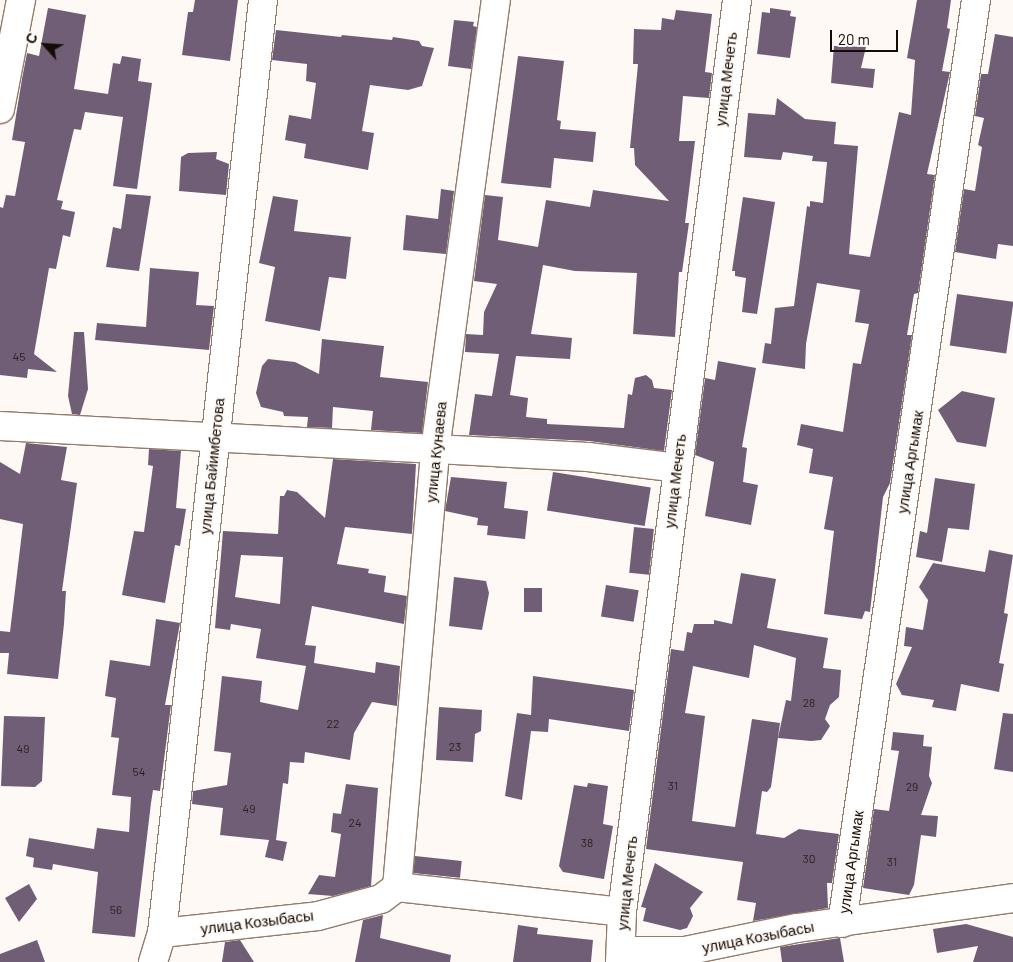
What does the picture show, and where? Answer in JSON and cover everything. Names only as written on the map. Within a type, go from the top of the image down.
[{"type":"street","points":[[0,109],[21,0]]},
{"type":"street","name":"улица Байимбетова","points":[[162,933],[263,0]]},
{"type":"street","name":"улица Кунаева","points":[[389,893],[435,450],[496,0]]},
{"type":"street","name":"улица Мечеть","points":[[621,957],[622,912],[737,0]]},
{"type":"street","name":"улица Аргымак","points":[[842,923],[976,0]]},
{"type":"street","points":[[0,426],[588,457],[677,468]]},
{"type":"street","name":"улица Козыбасы","points":[[162,933],[318,916],[389,893],[622,912]]},
{"type":"street","name":"улица Козыбасы","points":[[621,957],[686,951],[798,928],[1013,898]]},
{"type":"street","points":[[153,962],[162,933]]},
{"type":"building","points":[[195,0],[238,0],[230,61],[182,55],[188,12],[193,12]]},
{"type":"building","points":[[917,0],[951,0],[947,28],[950,29],[942,71],[950,72],[927,174],[935,175],[918,293],[914,294],[907,335],[912,335],[890,483],[883,497],[870,612],[865,611],[862,619],[824,614],[834,531],[824,529],[833,477],[809,473],[813,449],[797,445],[801,424],[843,432],[853,363],[861,364],[869,324],[855,322],[860,290],[817,283],[806,344],[805,369],[762,363],[765,343],[771,344],[775,308],[794,306],[807,206],[810,207],[810,201],[823,203],[827,162],[812,161],[813,156],[783,152],[781,160],[744,157],[748,113],[775,115],[777,98],[805,119],[836,122],[834,144],[858,146],[849,254],[870,257],[899,112],[911,115],[915,60],[907,58]]},
{"type":"building","points":[[48,8],[86,15],[74,89],[108,94],[113,63],[120,64],[122,56],[141,59],[138,81],[152,83],[137,189],[113,186],[123,117],[85,112],[81,130],[74,129],[57,200],[63,201],[61,209],[75,212],[70,237],[63,235],[56,269],[49,268],[34,354],[57,372],[28,369],[27,378],[0,375],[0,207],[3,208],[6,195],[15,196],[25,142],[12,140],[22,79],[27,53],[39,56]]},
{"type":"building","points":[[770,8],[791,11],[790,16],[796,17],[790,58],[757,54],[762,12],[770,13]]},
{"type":"building","points":[[676,10],[712,14],[705,72],[712,73],[709,98],[683,96],[679,141],[695,141],[685,223],[689,223],[682,272],[679,272],[675,337],[633,334],[637,273],[575,271],[543,265],[531,334],[572,338],[570,359],[516,356],[510,395],[528,398],[526,417],[547,419],[547,424],[624,428],[628,394],[632,395],[635,378],[646,375],[652,380],[654,388],[672,390],[664,451],[589,441],[469,435],[475,394],[492,396],[499,354],[465,352],[466,334],[483,335],[484,312],[497,284],[474,281],[485,195],[503,197],[498,240],[538,247],[546,200],[590,207],[593,190],[669,201],[635,165],[634,148],[630,148],[638,64],[633,64],[634,29],[661,30],[662,18],[674,20]]},
{"type":"building","points":[[454,20],[474,22],[473,26],[477,27],[471,69],[448,66]]},
{"type":"building","points":[[276,30],[341,37],[342,35],[392,40],[393,37],[419,41],[422,46],[434,48],[422,86],[408,90],[370,85],[362,131],[374,133],[368,170],[304,158],[306,144],[285,140],[289,115],[311,119],[316,83],[306,81],[307,64],[272,60]]},
{"type":"building","points":[[995,34],[1013,37],[1013,246],[998,244],[996,259],[955,252],[964,189],[975,191],[982,147],[978,145],[984,118],[975,116],[981,74],[988,74]]},
{"type":"building","points":[[834,46],[866,47],[861,68],[875,69],[873,88],[831,83]]},
{"type":"building","points":[[518,56],[564,61],[557,120],[561,121],[560,129],[596,132],[593,162],[554,158],[551,188],[501,183]]},
{"type":"building","points":[[217,152],[216,159],[229,164],[226,195],[179,191],[181,157],[188,153]]},
{"type":"building","points":[[441,189],[454,191],[446,254],[403,250],[406,215],[438,219]]},
{"type":"building","points":[[126,194],[151,196],[139,271],[106,267],[113,227],[121,229]]},
{"type":"building","points":[[273,196],[298,200],[294,231],[351,237],[346,279],[329,277],[320,331],[265,321],[275,267],[259,263]]},
{"type":"building","points":[[743,197],[775,202],[757,314],[742,312],[746,278],[735,276],[735,271],[732,271]]},
{"type":"building","points":[[150,268],[199,272],[196,305],[214,306],[209,350],[95,340],[97,323],[146,327]]},
{"type":"building","points":[[957,294],[1013,302],[1006,353],[950,345]]},
{"type":"building","points":[[74,332],[84,332],[88,389],[80,415],[72,414],[68,396]]},
{"type":"building","points":[[322,339],[384,346],[380,377],[428,382],[422,433],[371,430],[373,411],[333,407],[332,428],[307,427],[308,417],[284,416],[283,412],[261,407],[256,393],[262,366],[268,359],[295,362],[319,374]]},
{"type":"building","points":[[718,361],[756,368],[742,447],[747,448],[743,482],[758,485],[751,525],[705,516],[714,462],[695,455],[705,378],[715,380]]},
{"type":"building","points":[[962,391],[995,398],[986,447],[957,442],[938,410]]},
{"type":"building","points":[[26,443],[67,447],[61,480],[77,483],[62,591],[66,591],[58,679],[7,674],[9,653],[0,653],[0,631],[10,632],[23,524],[0,519],[0,462],[20,474]]},
{"type":"building","points":[[149,449],[181,451],[176,508],[186,509],[180,546],[175,545],[165,603],[122,595],[134,531],[144,532],[153,466],[148,465]]},
{"type":"building","points":[[333,459],[416,464],[412,534],[345,527],[337,564],[369,569],[368,573],[386,576],[384,592],[407,596],[404,624],[312,606],[305,645],[316,646],[314,663],[375,673],[376,662],[400,666],[397,706],[372,702],[354,733],[350,760],[305,752],[304,763],[290,762],[288,784],[283,783],[276,840],[287,842],[283,861],[265,857],[269,840],[220,835],[223,808],[192,804],[193,791],[227,785],[231,753],[214,751],[222,676],[262,681],[260,702],[298,710],[306,666],[256,658],[261,629],[231,624],[230,630],[215,628],[223,531],[278,534],[280,496],[284,496],[287,490],[297,492],[325,518]],"holes":[[[241,555],[283,557],[280,604],[235,597]]]},
{"type":"building","points":[[553,472],[651,487],[645,526],[547,511]]},
{"type":"building","points":[[451,477],[507,482],[504,508],[528,511],[525,539],[487,535],[488,526],[477,525],[478,518],[445,511]]},
{"type":"building","points":[[935,478],[975,484],[969,530],[948,528],[942,562],[916,557],[920,531],[927,533]]},
{"type":"building","points":[[634,527],[654,529],[649,575],[629,573]]},
{"type":"building","points":[[989,550],[1013,555],[1004,613],[1008,614],[999,663],[1004,664],[999,692],[961,684],[956,711],[932,707],[934,700],[902,695],[896,684],[912,647],[904,646],[906,627],[923,630],[928,600],[919,587],[933,563],[985,572]]},
{"type":"building","points":[[741,573],[776,579],[767,628],[828,638],[823,668],[841,670],[839,697],[830,705],[825,719],[830,726],[821,740],[811,741],[778,738],[786,700],[791,701],[796,658],[754,645],[749,678],[693,666],[685,713],[705,716],[692,821],[735,827],[752,719],[780,723],[771,787],[767,792],[762,791],[756,834],[784,838],[799,829],[839,834],[832,883],[827,883],[828,908],[753,921],[756,903],[737,900],[743,862],[646,849],[671,649],[684,651],[687,632],[692,633],[694,624],[714,624],[714,620],[732,624]]},
{"type":"building","points":[[454,577],[486,581],[489,593],[482,630],[449,626]]},
{"type":"building","points":[[606,585],[639,590],[634,622],[601,617]]},
{"type":"building","points":[[524,588],[542,588],[542,612],[524,612]]},
{"type":"building","points":[[156,619],[180,623],[165,705],[171,705],[160,791],[153,790],[135,937],[92,933],[98,872],[53,864],[52,870],[33,867],[34,858],[26,856],[29,838],[94,849],[97,828],[129,832],[131,797],[112,795],[119,738],[111,737],[116,698],[105,696],[110,660],[150,666]]},
{"type":"building","points":[[533,676],[634,690],[629,731],[549,719],[548,732],[531,731],[522,800],[505,796],[517,713],[531,715]]},
{"type":"building","points":[[439,707],[482,710],[481,731],[475,734],[473,762],[436,760]]},
{"type":"building","points":[[1003,713],[1013,714],[1013,772],[994,769]]},
{"type":"building","points":[[4,716],[45,717],[42,781],[35,787],[1,786]]},
{"type":"building","points":[[893,732],[924,735],[923,746],[932,747],[929,776],[932,783],[921,815],[938,816],[936,837],[921,835],[914,885],[909,895],[863,888],[874,809],[889,811],[899,751],[891,750]]},
{"type":"building","points":[[588,783],[608,786],[603,824],[613,826],[604,879],[563,872],[559,866],[574,785],[587,787]]},
{"type":"building","points":[[346,784],[378,788],[371,886],[333,896],[308,894],[319,875],[335,877],[341,834],[331,832],[333,813],[341,814]]},
{"type":"building","points":[[415,856],[462,861],[460,878],[413,873]]},
{"type":"building","points":[[655,863],[703,892],[690,908],[693,916],[687,928],[680,930],[643,921],[646,908],[641,907]]},
{"type":"building","points":[[29,884],[37,899],[19,922],[5,898]]},
{"type":"building","points":[[383,915],[380,938],[451,955],[450,962],[355,962],[363,920]]},
{"type":"building","points":[[966,924],[1013,937],[1013,962],[973,962],[978,946],[937,953],[933,929]]},
{"type":"building","points":[[518,925],[538,928],[537,934],[593,940],[591,962],[513,962]]},
{"type":"building","points":[[840,938],[844,962],[782,962],[780,947]]},
{"type":"building","points":[[37,940],[45,962],[0,962],[0,954]]},
{"type":"building","points":[[240,940],[254,962],[222,962],[225,942]]}]
